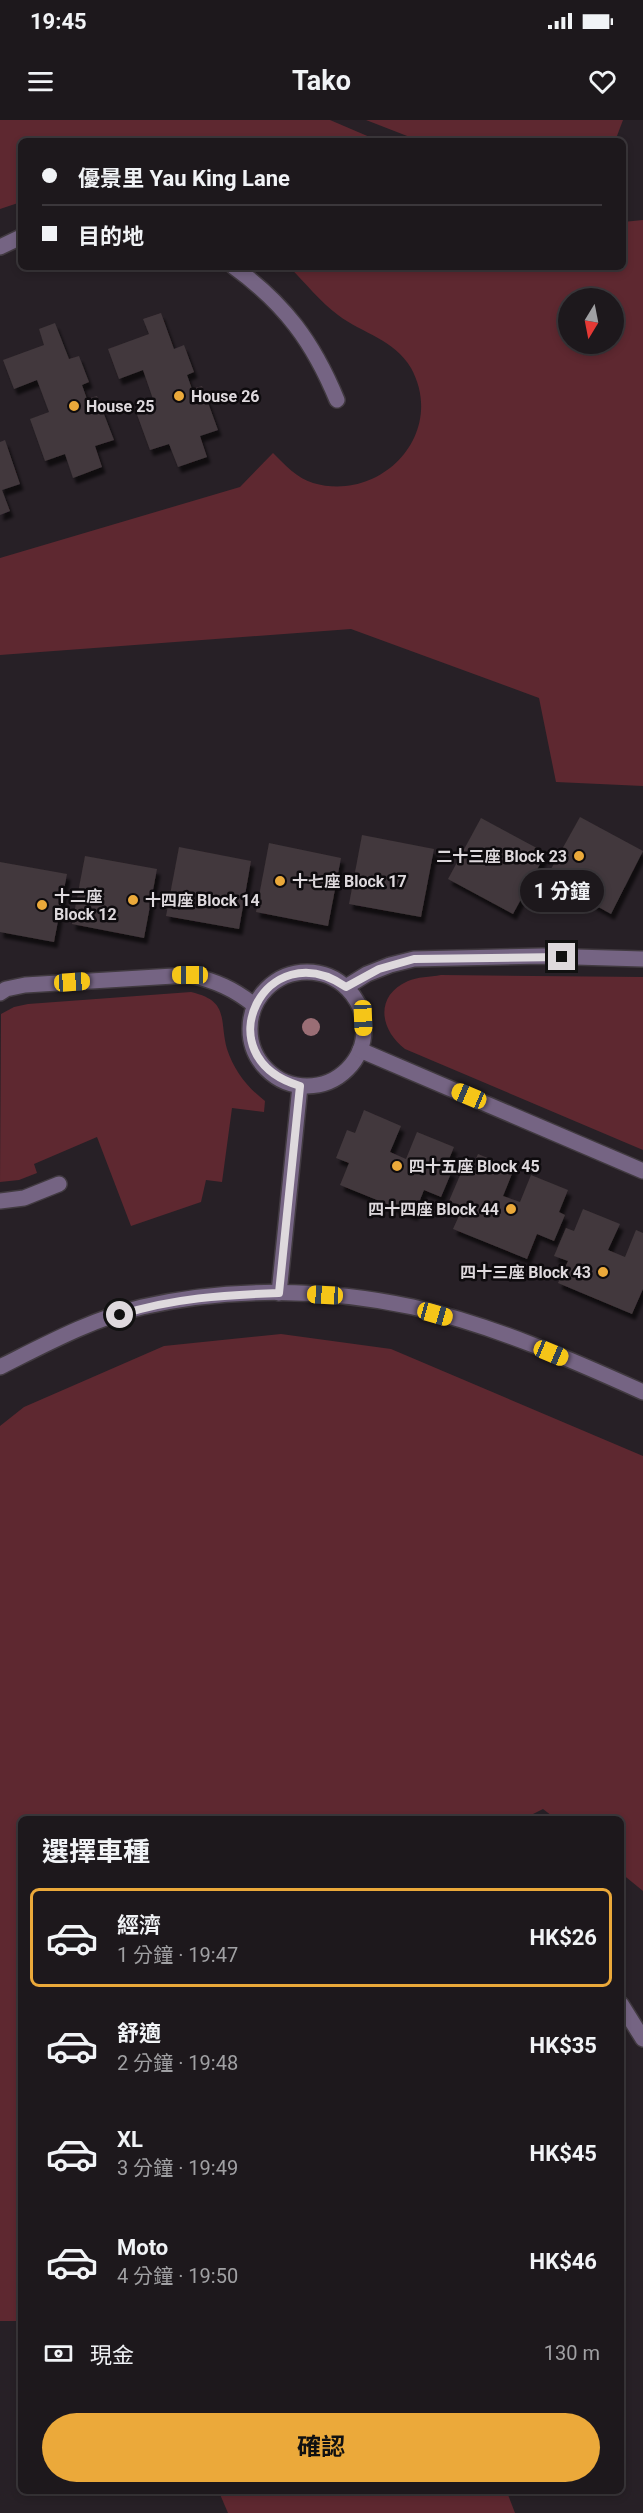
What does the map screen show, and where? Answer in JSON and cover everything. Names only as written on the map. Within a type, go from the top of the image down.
[{"type":"street","points":[[0,247],[18,238]]},
{"type":"street","points":[[238,270],[283,308],[305,336],[323,366],[337,400]]},
{"type":"street","points":[[346,987],[383,968],[414,959],[542,956],[643,959]]},
{"type":"street","points":[[296,973],[315,973],[332,977],[346,987],[357,1002],[363,1018],[364,1037],[360,1050],[349,1068],[335,1080],[317,1085],[300,1086],[282,1081],[267,1070],[256,1057],[250,1040],[250,1021],[254,1005],[279,979],[296,973]]},
{"type":"street","points":[[0,993],[6,989],[25,985],[190,975],[225,985],[254,1005]]},
{"type":"street","points":[[360,1050],[643,1171]]},
{"type":"street","points":[[279,1293],[300,1086]]},
{"type":"street","points":[[0,1201],[24,1198],[60,1184]]},
{"type":"street","points":[[0,1367],[76,1329],[141,1308],[212,1296],[279,1293],[348,1296],[413,1307],[480,1327],[551,1353],[643,1392]]},
{"type":"street","points":[[624,2009],[643,2039]]},
{"type":"shaded area","points":[[0,120],[330,120],[372,138],[18,138],[18,203],[0,209]]},
{"type":"shaded area","points":[[366,120],[623,120],[616,138],[412,138]]},
{"type":"shaded area","points":[[643,220],[643,786],[556,782],[539,698],[351,629],[0,655],[0,558],[240,487],[273,453],[292,471],[307,481],[338,487],[362,483],[383,473],[401,458],[414,439],[420,417],[420,393],[411,368],[404,358],[387,343],[331,310],[292,270],[626,270],[626,222]]},
{"type":"shaded area","points":[[441,975],[643,977],[643,1150],[405,1049],[390,1032],[386,1023],[384,1014],[390,995],[397,987],[408,981]]},
{"type":"shaded area","points":[[191,992],[203,996],[217,1006],[221,1013],[227,1049],[234,1065],[247,1085],[265,1101],[264,1112],[232,1108],[222,1182],[206,1180],[201,1202],[131,1226],[97,1137],[34,1164],[37,1173],[19,1180],[0,1182],[1,1014],[14,1007],[28,1004]]},
{"type":"shaded area","points":[[281,1334],[391,1349],[643,1456],[643,1891],[624,1875],[624,1816],[552,1816],[543,1809],[529,1816],[18,1816],[18,2321],[0,2321],[0,1426],[24,1407],[164,1346]]},
{"type":"shaded area","points":[[220,2494],[508,2494],[515,2513],[228,2513]]},
{"type":"building","name":"House 26","points":[[161,313],[174,349],[184,345],[194,372],[187,375],[192,389],[202,386],[218,430],[200,436],[207,457],[178,467],[169,444],[150,450],[135,409],[154,402],[143,370],[119,379],[108,349],[149,334],[143,319]]},
{"type":"building","name":"House 25","points":[[55,323],[69,359],[79,356],[89,382],[82,385],[87,399],[97,396],[114,440],[95,446],[102,467],[73,478],[65,454],[45,461],[30,419],[49,412],[37,380],[14,389],[3,360],[44,345],[39,329]]},
{"type":"building","points":[[5,440],[20,484],[2,490],[10,511],[0,515],[0,442]]},
{"type":"building","points":[[580,817],[643,851],[611,914],[546,878]]},
{"type":"building","points":[[481,818],[546,853],[513,914],[448,879]]},
{"type":"building","points":[[362,835],[434,849],[421,917],[349,904]]},
{"type":"building","points":[[269,843],[341,858],[328,926],[256,912]]},
{"type":"building","points":[[179,847],[251,861],[239,929],[166,916]]},
{"type":"building","points":[[85,856],[157,869],[144,938],[72,924]]},
{"type":"building","points":[[0,862],[67,874],[54,942],[0,932]]},
{"type":"building","name":"四十五座 Block 45","points":[[364,1110],[401,1126],[390,1152],[406,1159],[417,1132],[454,1147],[445,1169],[452,1171],[441,1197],[424,1190],[414,1215],[340,1185],[349,1163],[336,1158],[347,1130],[355,1133]]},
{"type":"building","name":"四十四座 Block 44","points":[[478,1154],[514,1169],[503,1196],[520,1202],[531,1175],[568,1190],[559,1212],[565,1215],[554,1241],[537,1234],[527,1259],[453,1229],[463,1207],[449,1201],[461,1173],[468,1176]]},
{"type":"building","name":"四十三座 Block 43","points":[[583,1209],[620,1224],[608,1250],[625,1257],[636,1230],[643,1233],[643,1289],[632,1314],[558,1283],[568,1261],[554,1256],[566,1228],[574,1231]]},
{"type":"place","name":"House 26","points":[[179,396]]},
{"type":"place","name":"House 25","points":[[74,406]]},
{"type":"place","name":"二十三座 Block 23","points":[[579,856]]},
{"type":"place","name":"十七座 Block 17","points":[[280,881]]},
{"type":"place","name":"十四座 Block 14","points":[[133,900]]},
{"type":"place","name":"十二座 Block 12","points":[[42,905]]},
{"type":"place","name":"四十五座 Block 45","points":[[397,1166]]},
{"type":"place","name":"四十四座 Block 44","points":[[511,1209]]},
{"type":"place","name":"四十三座 Block 43","points":[[603,1272]]},
{"type":"route","points":[[120,1315],[141,1308],[212,1296],[279,1293],[300,1086],[282,1081],[267,1070],[256,1057],[250,1040],[250,1021],[254,1005],[279,979],[296,973],[315,973],[332,977],[346,987],[379,969],[414,959],[562,957]]}]
